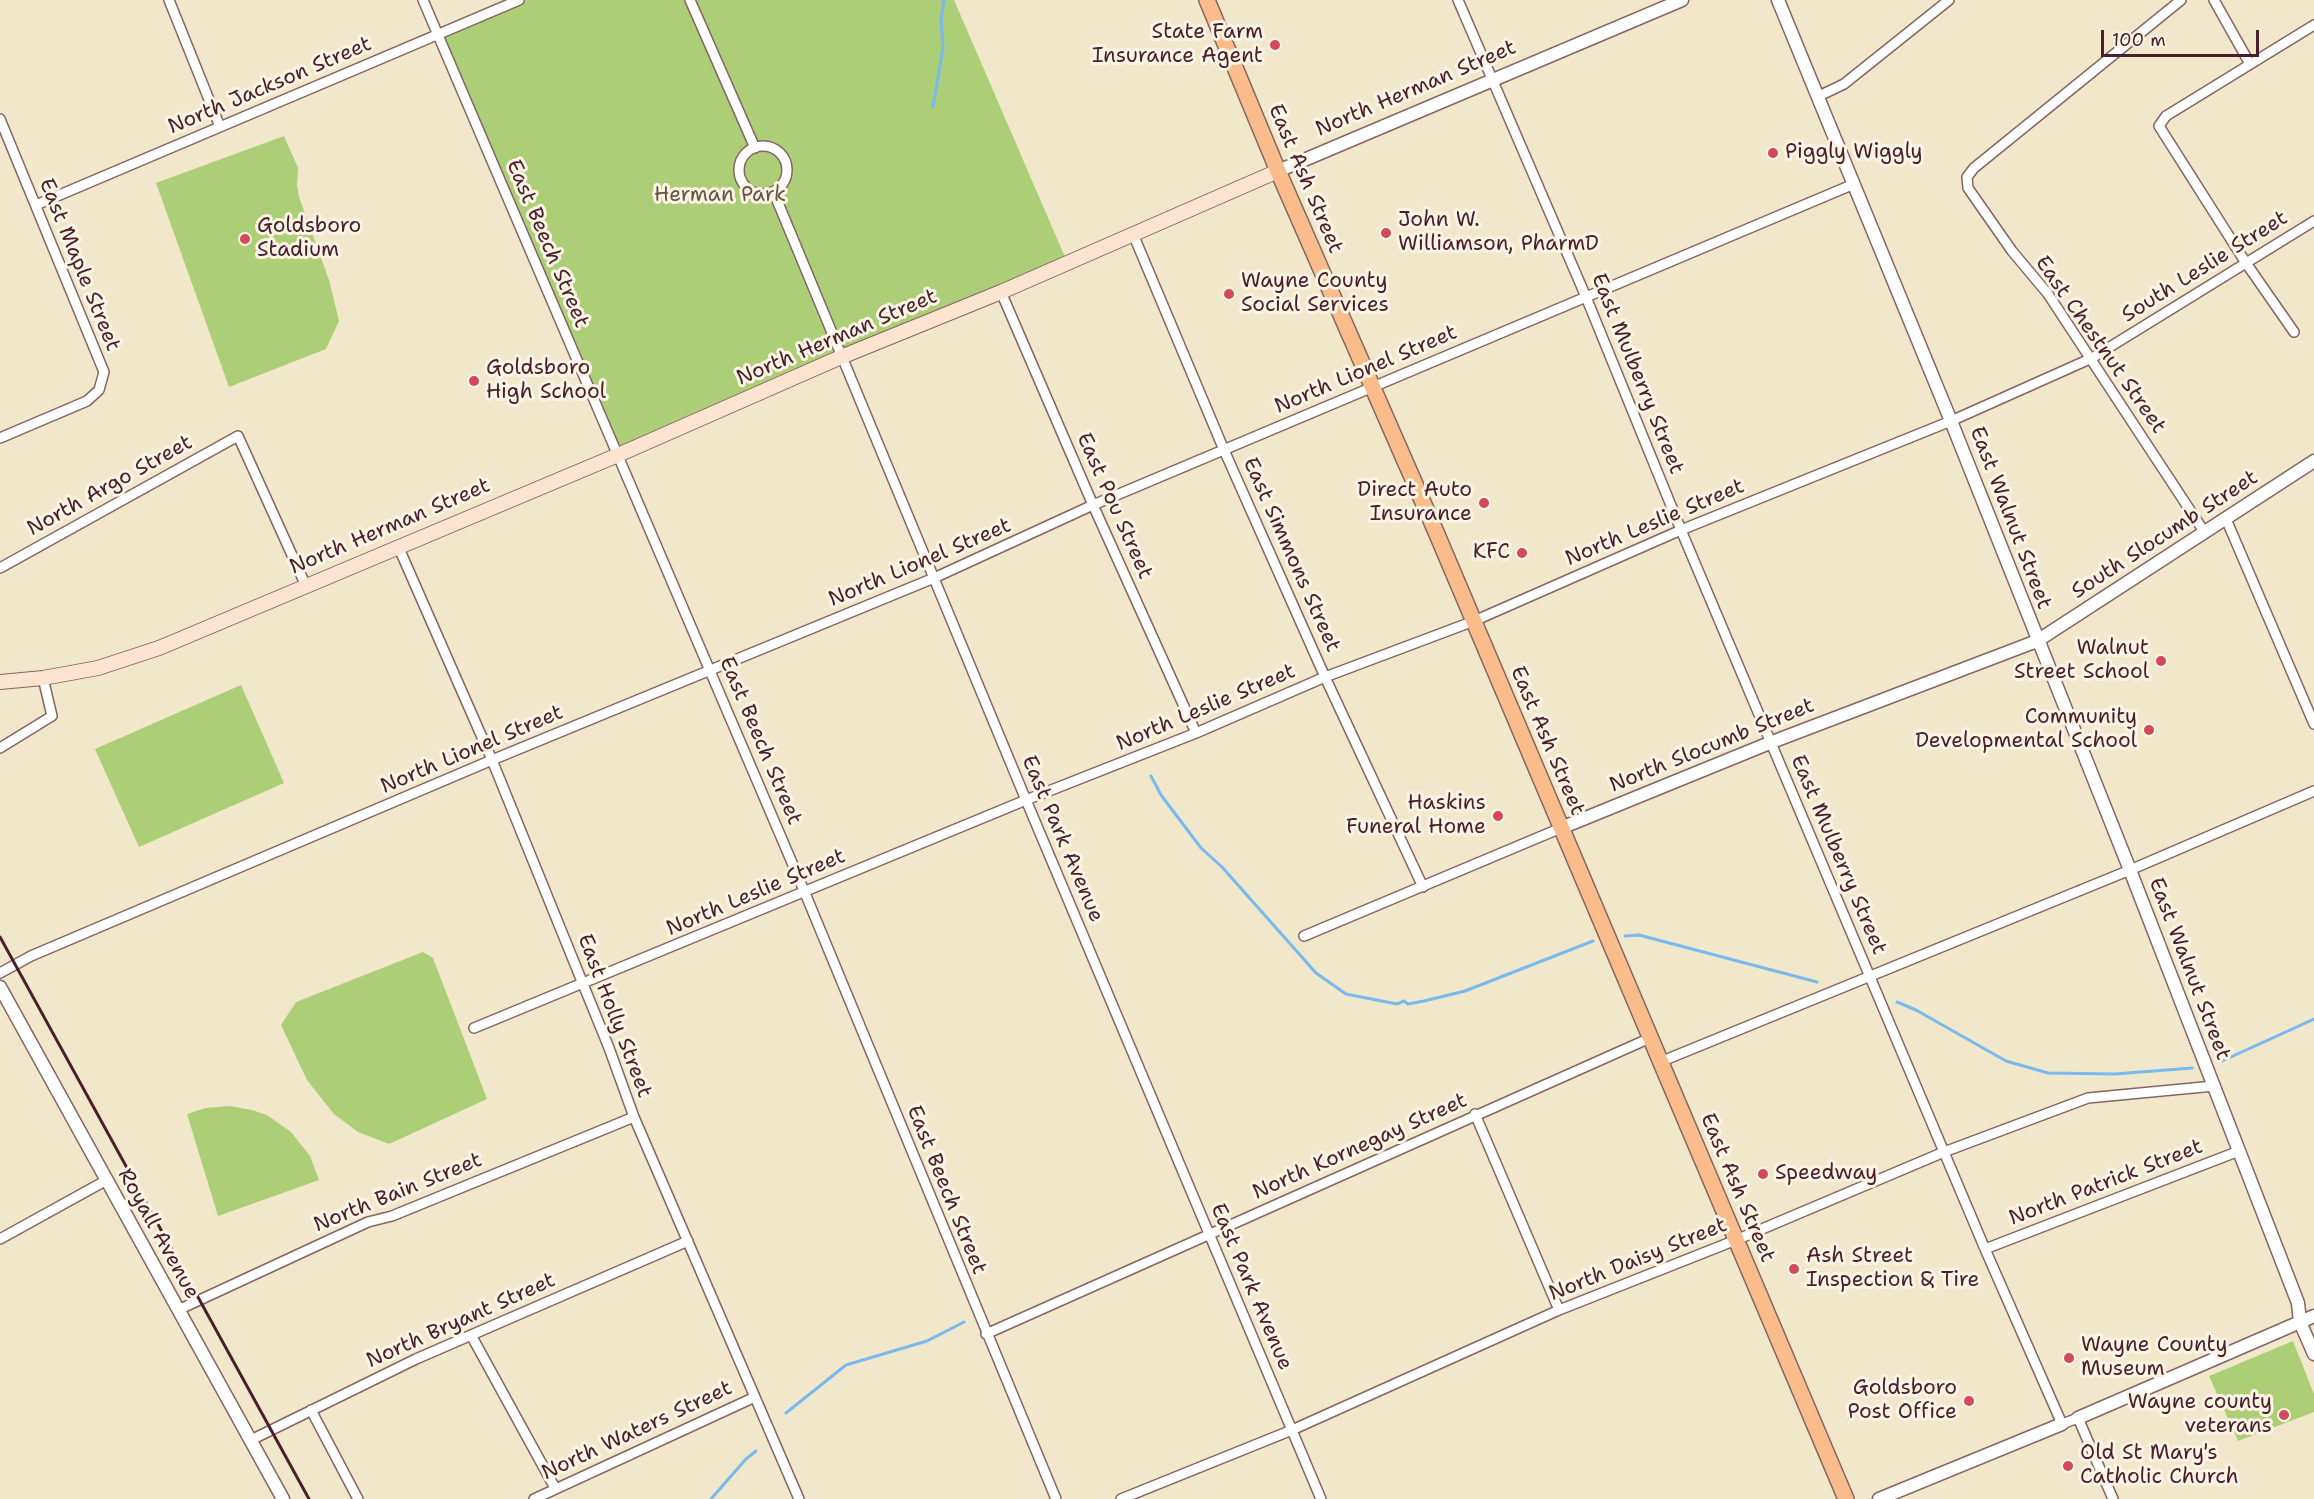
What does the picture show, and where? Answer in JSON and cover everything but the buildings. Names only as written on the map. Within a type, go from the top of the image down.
[{"type":"main road","name":"East Ash Street","points":[[1207,0],[1278,171],[1474,621],[1846,1499]]},
{"type":"main road","name":"North Herman Street","points":[[0,682],[43,678],[98,668],[159,648],[841,357],[1001,292],[1278,171]]},
{"type":"street","points":[[169,0],[220,127]]},
{"type":"street","name":"East Beech Street","points":[[423,0],[711,670],[1056,1499]]},
{"type":"street","name":"North Jackson Street","points":[[36,205],[519,0]]},
{"type":"street","points":[[690,0],[755,148]]},
{"type":"street","name":"East Mulberry Street","points":[[1458,0],[1586,297],[1681,530],[1985,1249],[2062,1424]]},
{"type":"street","name":"North Herman Street","points":[[1278,171],[1682,0]]},
{"type":"street","name":"East Walnut Street","points":[[1778,0],[1951,421],[2130,870],[2298,1303],[2300,1322],[2314,1354]]},
{"type":"street","points":[[1819,96],[1844,84],[1949,0]]},
{"type":"street","name":"East Chestnut Street","points":[[2181,0],[1974,168],[1967,177],[1968,188],[2012,251],[2048,294],[2205,533]]},
{"type":"street","points":[[2214,0],[2250,64]]},
{"type":"street","points":[[2294,332],[2246,263],[2159,126],[2166,116],[2314,25]]},
{"type":"street","name":"East Maple Street","points":[[0,119],[104,372],[99,390],[87,401],[0,438]]},
{"type":"street","points":[[755,148],[772,148],[782,155],[786,162],[784,182],[774,193],[763,195],[753,192],[743,184],[740,178],[742,159],[755,148]]},
{"type":"street","name":"North Lionel Street","points":[[0,973],[32,956],[492,760],[934,578],[1093,506],[1854,184]]},
{"type":"street","name":"East Park Avenue","points":[[774,193],[1026,800],[1321,1499]]},
{"type":"street","name":"South Leslie Street","points":[[1951,421],[2091,358],[2314,221]]},
{"type":"street","name":"East Simmons Street","points":[[1134,234],[1224,450],[1325,677],[1423,887]]},
{"type":"street","name":"East Pou Street","points":[[1001,292],[1093,506],[1196,733]]},
{"type":"street","name":"North Leslie Street","points":[[474,1028],[1026,800],[1196,733],[1325,677],[1474,621],[1681,530],[1951,421]]},
{"type":"street","name":"North Argo Street","points":[[1,565],[238,436],[306,586]]},
{"type":"street","name":"South Slocumb Street","points":[[2037,641],[2314,461]]},
{"type":"street","points":[[2226,519],[2314,724]]},
{"type":"street","name":"East Holly Street","points":[[399,546],[492,760],[634,1117],[799,1499]]},
{"type":"street","name":"North Slocumb Street","points":[[1304,936],[1772,742],[2037,641]]},
{"type":"street","points":[[0,748],[52,716],[43,678]]},
{"type":"street","points":[[1660,1062],[2130,870],[2314,792]]},
{"type":"street","name":"Royall Avenue","points":[[0,987],[105,1181],[283,1499]]},
{"type":"street","name":"North Kornegay Street","points":[[986,1334],[1475,1114],[1650,1038]]},
{"type":"street","name":"North Daisy Street","points":[[1121,1499],[1292,1430],[1559,1311],[1736,1240],[1944,1152],[2088,1098],[2214,1086]]},
{"type":"street","points":[[1475,1114],[1559,1311]]},
{"type":"street","name":"North Bain Street","points":[[178,1310],[368,1222],[392,1216],[634,1117]]},
{"type":"street","name":"North Patrick Street","points":[[1985,1249],[2239,1151]]},
{"type":"street","points":[[0,1239],[105,1181]]},
{"type":"street","name":"North Bryant Street","points":[[250,1440],[471,1335],[688,1241]]},
{"type":"street","points":[[1879,1499],[2078,1418],[2314,1316]]},
{"type":"street","points":[[471,1335],[555,1488]]},
{"type":"street","name":"North Waters Street","points":[[534,1499],[755,1397]]},
{"type":"street","points":[[310,1410],[358,1499]]},
{"type":"street","points":[[2078,1418],[2113,1499]]},
{"type":"green space","name":"Herman Park","points":[[519,0],[954,0],[1065,257],[618,455],[438,35]]},
{"type":"green space","name":"Goldsboro Stadium","points":[[284,136],[298,168],[299,197],[329,280],[339,321],[326,349],[229,387],[156,183]]},
{"type":"green space","points":[[241,685],[284,783],[139,847],[95,749]]},
{"type":"green space","points":[[423,952],[433,958],[487,1099],[389,1144],[358,1132],[334,1114],[307,1080],[281,1025],[296,1002]]},
{"type":"green space","points":[[229,1106],[267,1115],[291,1132],[310,1156],[319,1180],[218,1216],[187,1114],[206,1108]]},
{"type":"green space","points":[[2293,1341],[2314,1394],[2314,1412],[2238,1441],[2209,1376]]},
{"type":"waterway","points":[[933,107],[943,48],[941,19],[944,0]]},
{"type":"waterway","points":[[1151,776],[1161,795],[1201,848],[1222,867],[1316,973],[1346,994],[1397,1004],[1404,1001],[1408,1004],[1424,1001],[1465,991],[1593,941]]},
{"type":"waterway","points":[[1625,936],[1639,935],[1817,982]]},
{"type":"waterway","points":[[1897,1002],[1916,1010],[2006,1061],[2048,1073],[2115,1074],[2192,1068]]},
{"type":"waterway","points":[[2222,1061],[2314,1019]]},
{"type":"waterway","points":[[786,1413],[846,1365],[927,1341],[964,1322]]},
{"type":"waterway","points":[[711,1499],[746,1459],[756,1451]]},
{"type":"railway","points":[[0,937],[309,1499]]},
{"type":"place","name":"State Farm Insurance Agent","points":[[1275,45]]},
{"type":"place","name":"Piggly Wiggly","points":[[1773,153]]},
{"type":"place","name":"John W. Williamson, PharmD","points":[[1386,233]]},
{"type":"place","name":"Goldsboro Stadium","points":[[245,239]]},
{"type":"place","name":"Wayne County Social Services","points":[[1229,294]]},
{"type":"place","name":"Goldsboro High School","points":[[474,381]]},
{"type":"place","name":"Direct Auto Insurance","points":[[1484,503]]},
{"type":"place","name":"KFC","points":[[1522,553]]},
{"type":"place","name":"Walnut Street School","points":[[2161,661]]},
{"type":"place","name":"Community Developmental School","points":[[2149,730]]},
{"type":"place","name":"Haskins Funeral Home","points":[[1498,816]]},
{"type":"place","name":"Speedway","points":[[1763,1174]]},
{"type":"place","name":"Ash Street Inspection & Tire","points":[[1794,1269]]},
{"type":"place","name":"Wayne County Museum","points":[[2069,1358]]},
{"type":"place","name":"Goldsboro Post Office","points":[[1969,1401]]},
{"type":"place","name":"Wayne county veterans","points":[[2284,1415]]},
{"type":"place","name":"Old St Mary's Catholic Church","points":[[2068,1466]]}]
